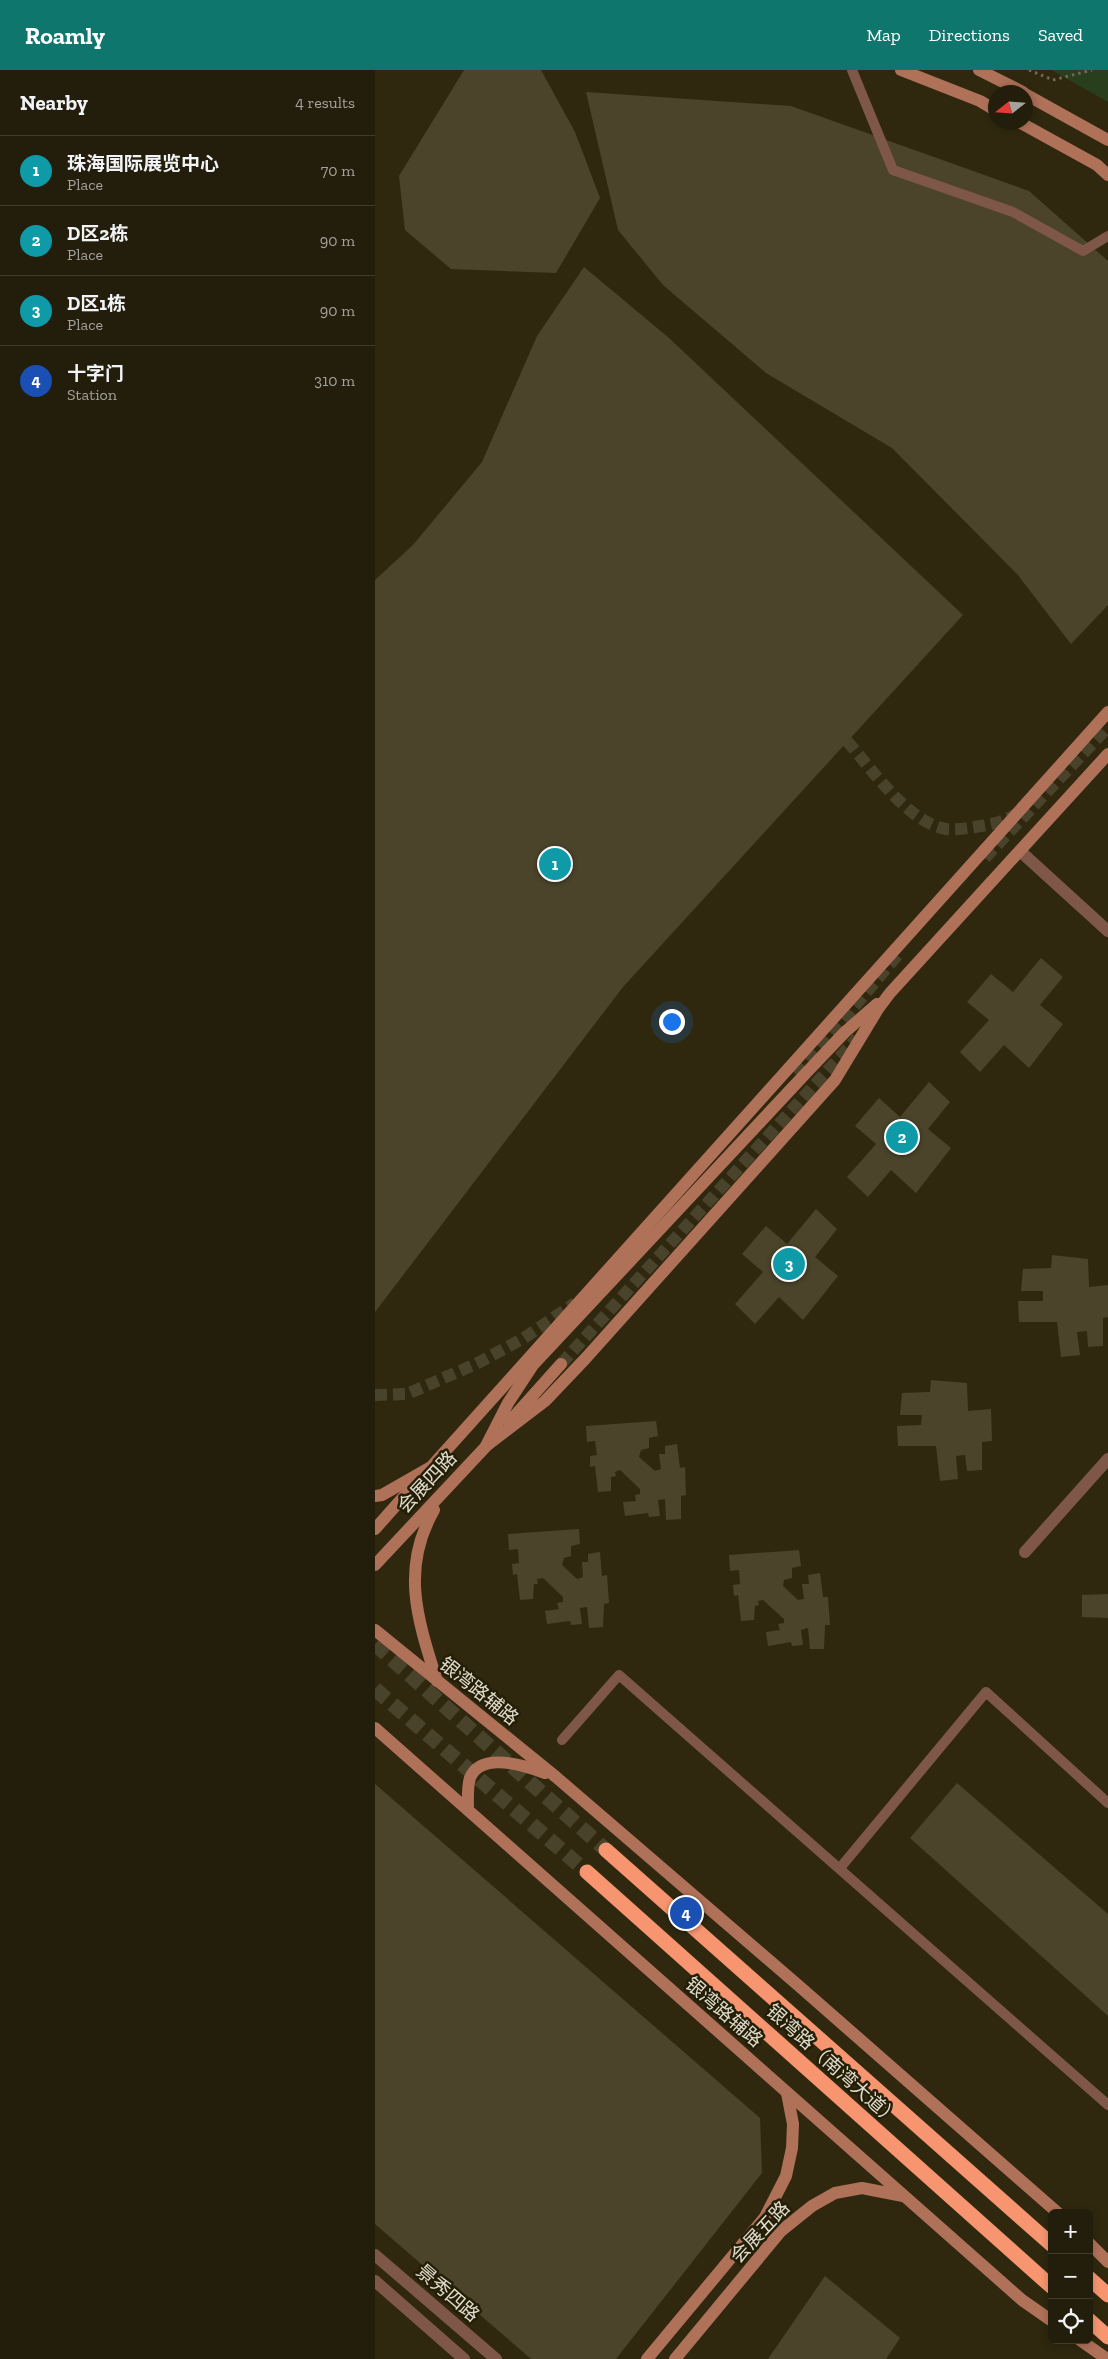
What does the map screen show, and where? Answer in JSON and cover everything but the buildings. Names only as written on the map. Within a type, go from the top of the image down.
[{"type":"highway","name":"银湾路（南湾大道）","points":[[606,1850],[1048,2241]]},
{"type":"highway","name":"银湾路（南湾大道）","points":[[587,1872],[1048,2283]]},
{"type":"highway","points":[[1093,2282],[1108,2295]]},
{"type":"highway","points":[[1093,2324],[1108,2337]]},
{"type":"main road","points":[[901,70],[988,106]]},
{"type":"main road","points":[[979,70],[1008,85]]},
{"type":"main road","points":[[1033,98],[1108,140]]},
{"type":"main road","points":[[1033,130],[1097,165],[1108,175]]},
{"type":"main road","name":"会展四路","points":[[375,1529],[1108,712]]},
{"type":"main road","points":[[486,1446],[545,1400],[565,1381],[835,1080],[878,1009],[890,993],[1108,754]]},
{"type":"main road","points":[[486,1446],[508,1403],[533,1365],[845,1032],[890,993]]},
{"type":"main road","points":[[486,1446],[561,1364]]},
{"type":"main road","name":"会展四路","points":[[375,1565],[486,1446]]},
{"type":"main road","points":[[375,1496],[431,1467]]},
{"type":"main road","points":[[437,1681],[423,1636],[414,1586],[415,1558],[424,1527],[445,1492]]},
{"type":"main road","name":"银湾路辅路","points":[[375,1630],[556,1777],[799,1986],[1053,2209]]},
{"type":"main road","name":"银湾路辅路","points":[[375,1728],[904,2196],[1023,2300],[1048,2317]]},
{"type":"main road","points":[[468,1810],[470,1778],[480,1766],[501,1762],[525,1765],[556,1777]]},
{"type":"main road","name":"会展五路","points":[[647,2359],[765,2218],[786,2176],[792,2148],[793,2124],[787,2093]]},
{"type":"main road","name":"会展五路","points":[[675,2359],[781,2232],[812,2206],[835,2193],[862,2188],[904,2196]]},
{"type":"main road","points":[[1093,2247],[1108,2262]]},
{"type":"main road","points":[[1086,2344],[1107,2359]]},
{"type":"street","points":[[1019,851],[1108,932]]},
{"type":"street","points":[[1025,1552],[1108,1460]]},
{"type":"street","name":"景秀四路","points":[[375,2255],[496,2359]]},
{"type":"street","name":"景秀四路","points":[[375,2281],[464,2359]]},
{"type":"lane","points":[[852,70],[893,170],[1013,212],[1083,250],[1108,236]]},
{"type":"lane","points":[[562,1740],[619,1675],[1108,2105]]},
{"type":"lane","points":[[840,1868],[986,1692],[1108,1803]]},
{"type":"path","points":[[1029,70],[1053,80],[1092,70]]},
{"type":"green space","points":[[1051,70],[1108,70],[1108,102]]},
{"type":"tunnel","points":[[985,858],[1108,727]]},
{"type":"tunnel","points":[[847,741],[891,793],[918,816],[932,824],[946,829],[967,828],[999,822],[1016,814]]},
{"type":"tunnel","points":[[797,1075],[901,951]]},
{"type":"tunnel","points":[[561,1364],[857,1038]]},
{"type":"tunnel","points":[[375,1395],[407,1394],[476,1364],[524,1338],[575,1303]]},
{"type":"tunnel","points":[[375,1644],[606,1850]]},
{"type":"tunnel","points":[[375,1689],[587,1872]]},
{"type":"place","name":"珠海国际展览中心","points":[[555,864]]},
{"type":"place","name":"D区2栋","points":[[902,1137]]},
{"type":"place","name":"D区1栋","points":[[789,1264]]},
{"type":"place","name":"十字门","points":[[686,1913]]}]
